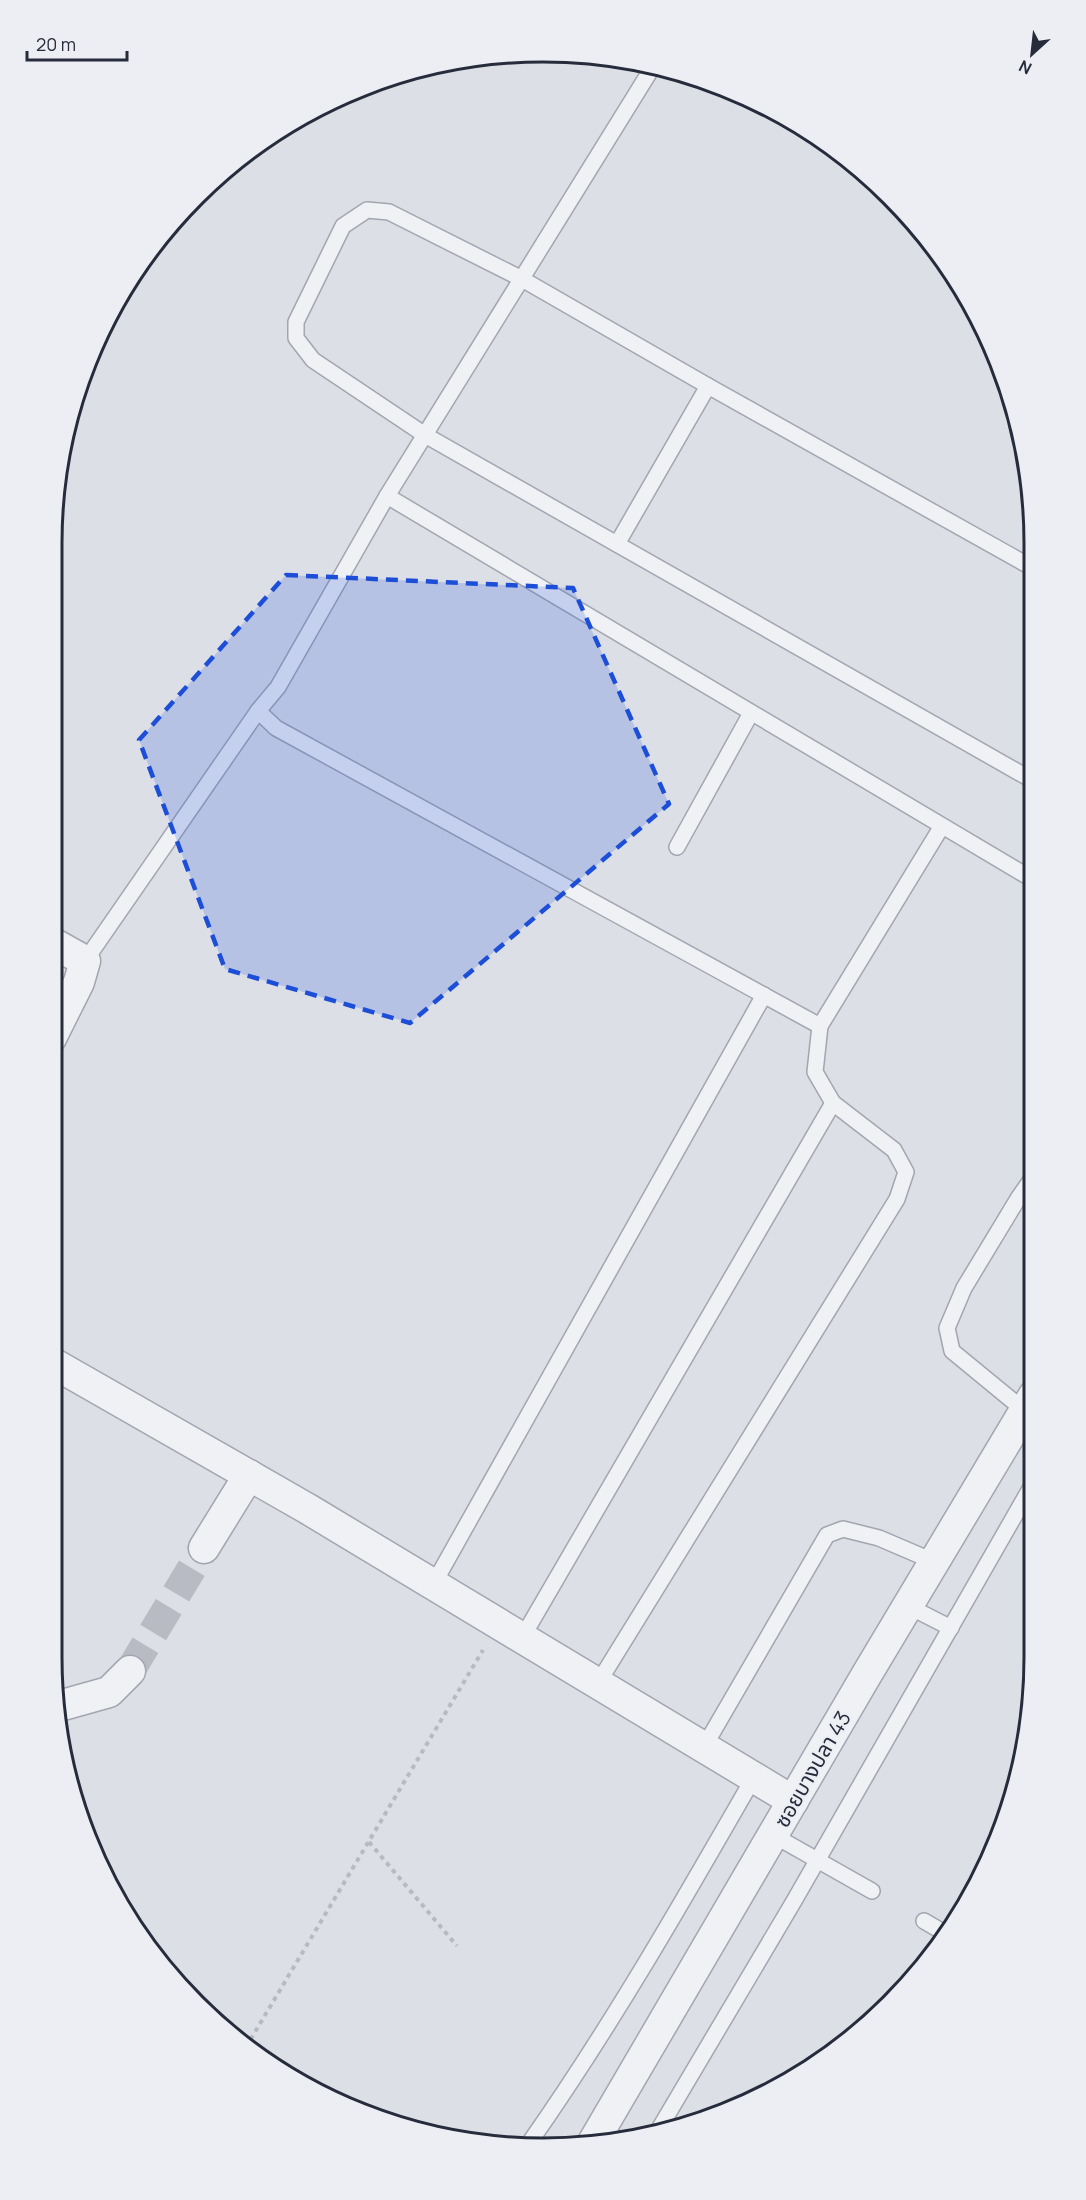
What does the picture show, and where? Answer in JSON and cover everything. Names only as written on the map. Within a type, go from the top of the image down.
[{"type":"street","points":[[62,948],[85,961],[79,982],[62,1016]]},
{"type":"street","points":[[62,1368],[249,1475],[793,1801]]},
{"type":"street","name":"ซอยบางปลา 43","points":[[606,2134],[773,1835],[1024,1411]]},
{"type":"street","points":[[204,1548],[249,1475]]},
{"type":"street","points":[[65,1704],[109,1692],[130,1671]]},
{"type":"lane","points":[[85,961],[258,711],[278,687],[387,496],[649,74]]},
{"type":"lane","points":[[1024,563],[522,279],[389,212],[367,210],[343,226],[296,322],[296,338],[314,360],[425,435],[1024,775]]},
{"type":"lane","points":[[617,544],[708,386]]},
{"type":"lane","points":[[387,496],[1024,874]]},
{"type":"lane","points":[[258,711],[276,728],[820,1026]]},
{"type":"lane","points":[[677,847],[751,712]]},
{"type":"lane","points":[[598,1683],[897,1199],[906,1172],[894,1150],[833,1103],[815,1072],[820,1026],[942,826]]},
{"type":"lane","points":[[433,1585],[764,995]]},
{"type":"lane","points":[[511,1631],[833,1103]]},
{"type":"lane","points":[[1024,1190],[964,1288],[947,1328],[952,1351],[1024,1400]]},
{"type":"lane","points":[[663,2123],[1024,1500]]},
{"type":"lane","points":[[704,1748],[827,1535],[843,1529],[879,1538],[935,1562]]},
{"type":"lane","points":[[908,1606],[951,1628]]},
{"type":"lane","points":[[533,2138],[672,1921],[754,1778]]},
{"type":"lane","points":[[773,1835],[872,1891]]},
{"type":"lane","points":[[924,1921],[939,1930]]},
{"type":"path","points":[[251,2039],[369,1842],[511,1631]]},
{"type":"path","points":[[369,1842],[457,1946]]},
{"type":"highlighted area","points":[[286,575],[573,588],[669,804],[410,1023],[225,969],[139,740]]},
{"type":"tunnel","points":[[130,1671],[204,1548]]}]
